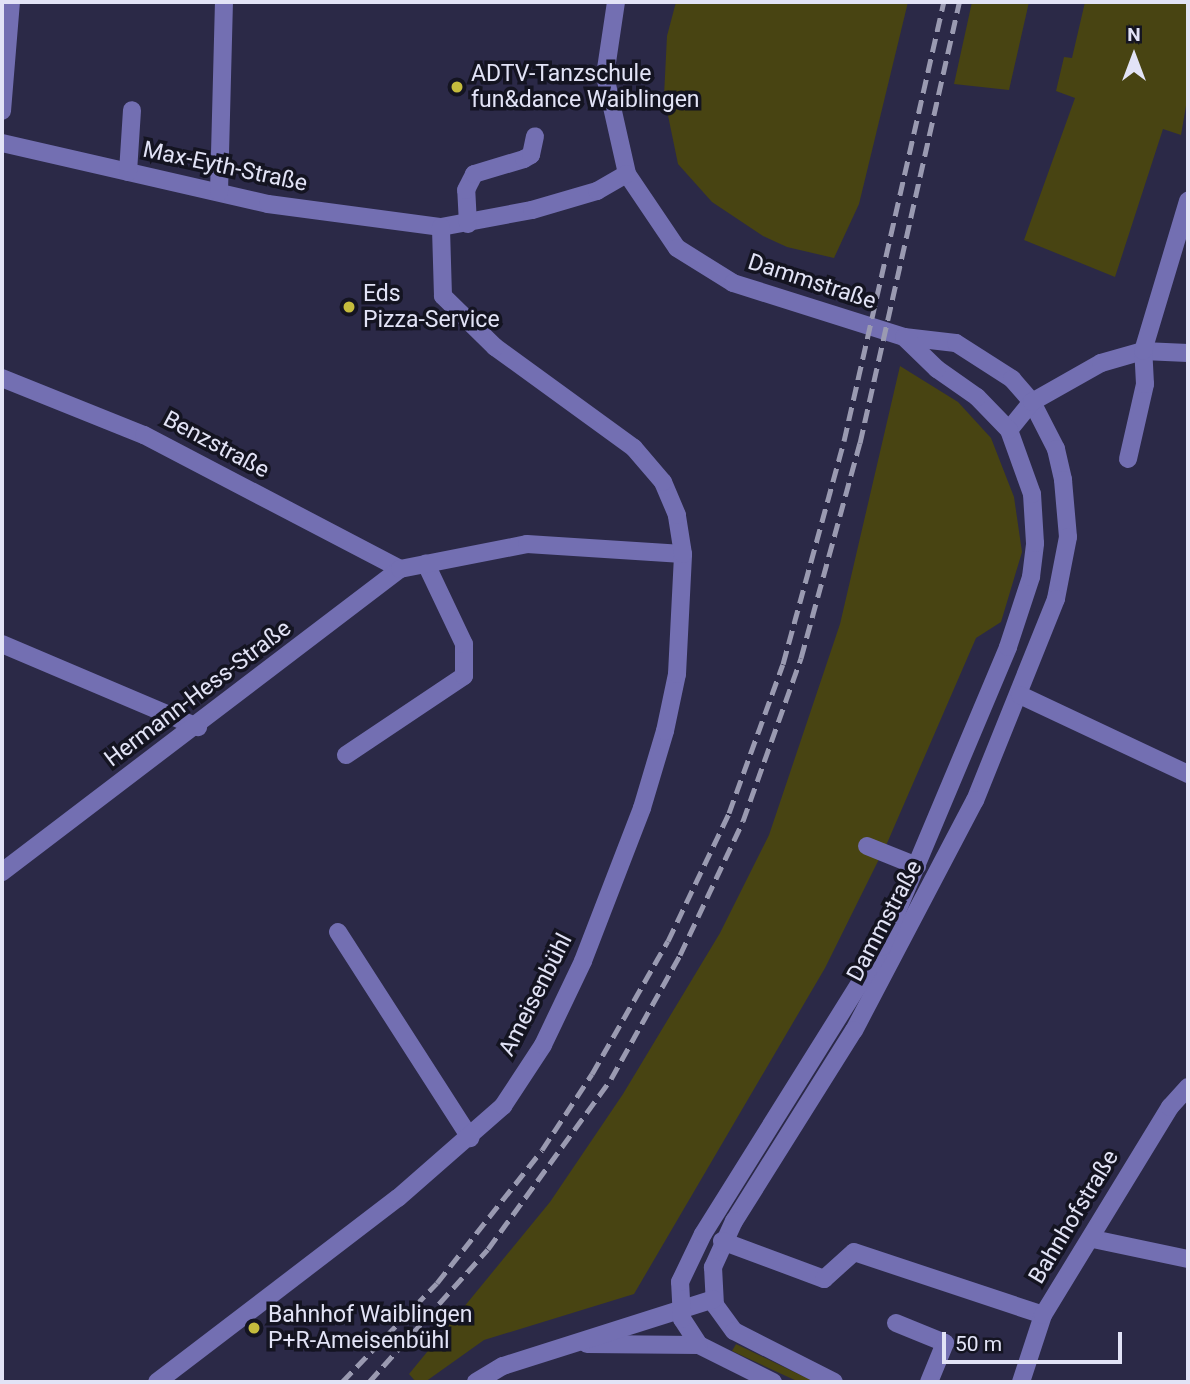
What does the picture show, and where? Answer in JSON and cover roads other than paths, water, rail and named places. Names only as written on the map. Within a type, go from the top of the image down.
[{"type":"street","points":[[2,111],[12,2]]},
{"type":"street","points":[[219,192],[224,2]]},
{"type":"street","points":[[616,2],[605,76],[627,174]]},
{"type":"street","points":[[128,172],[132,110]]},
{"type":"street","points":[[468,224],[467,190],[474,174],[531,155],[535,136]]},
{"type":"street","name":"Max-Eyth-Straße","points":[[2,143],[268,204],[441,227],[468,224],[597,191],[627,174]]},
{"type":"street","name":"Dammstraße","points":[[627,174],[677,248],[733,284],[904,337],[956,343],[1012,379],[1032,402],[1056,449],[1068,537],[1056,599],[1020,695],[975,800],[854,1030],[722,1241],[713,1267],[714,1299]]},
{"type":"street","points":[[1128,459],[1145,384],[1143,351],[1188,201]]},
{"type":"street","points":[[441,227],[443,296],[495,347],[634,448],[663,482],[677,515],[683,554]]},
{"type":"street","name":"Dammstraße","points":[[679,1307],[680,1282],[703,1234],[864,981],[917,866],[1008,647],[1031,577],[1035,517],[1024,465],[1009,430],[977,397],[937,369],[904,337]]},
{"type":"street","points":[[1009,430],[1032,402],[1101,363],[1143,351],[1188,353]]},
{"type":"street","name":"Benzstraße","points":[[2,378],[144,435],[400,569]]},
{"type":"street","name":"Hermann-Hess-Straße","points":[[2,872],[198,727],[400,569],[527,544],[683,554]]},
{"type":"street","name":"Ameisenbühl","points":[[157,1382],[470,1138],[503,1106],[544,1045],[620,867],[665,731],[677,674],[683,554]]},
{"type":"street","points":[[346,755],[464,676],[464,644],[426,564]]},
{"type":"street","points":[[2,644],[198,727]]},
{"type":"street","points":[[1020,695],[1188,774]]},
{"type":"street","points":[[867,846],[917,866]]},
{"type":"street","points":[[338,932],[470,1138]]},
{"type":"street","name":"Bahnhofstraße","points":[[1021,1382],[1043,1315],[1093,1239],[1170,1107],[1188,1087]]},
{"type":"street","points":[[1093,1239],[1188,1259]]},
{"type":"street","points":[[722,1241],[824,1279],[854,1252],[1043,1315]]},
{"type":"street","points":[[476,1382],[503,1366],[679,1307],[714,1299],[734,1331],[834,1382]]},
{"type":"street","points":[[679,1307],[687,1331],[699,1345],[773,1382]]},
{"type":"street","points":[[897,1323],[946,1343],[929,1382]]},
{"type":"street","points":[[572,1344],[699,1345]]},
{"type":"railway","points":[[342,1382],[437,1283],[542,1150],[592,1074],[668,941],[729,813],[783,664],[844,441],[944,2]]},
{"type":"railway","points":[[369,1382],[488,1249],[611,1079],[680,955],[743,821],[801,658],[860,443],[959,2]]},
{"type":"place","name":"ADTV-Tanzschule fun&dance Waiblingen","points":[[457,87]]},
{"type":"place","name":"Eds Pizza-Service","points":[[349,307]]},
{"type":"place","name":"Bahnhof Waiblingen P+R-Ameisenbühl","points":[[254,1328]]}]
